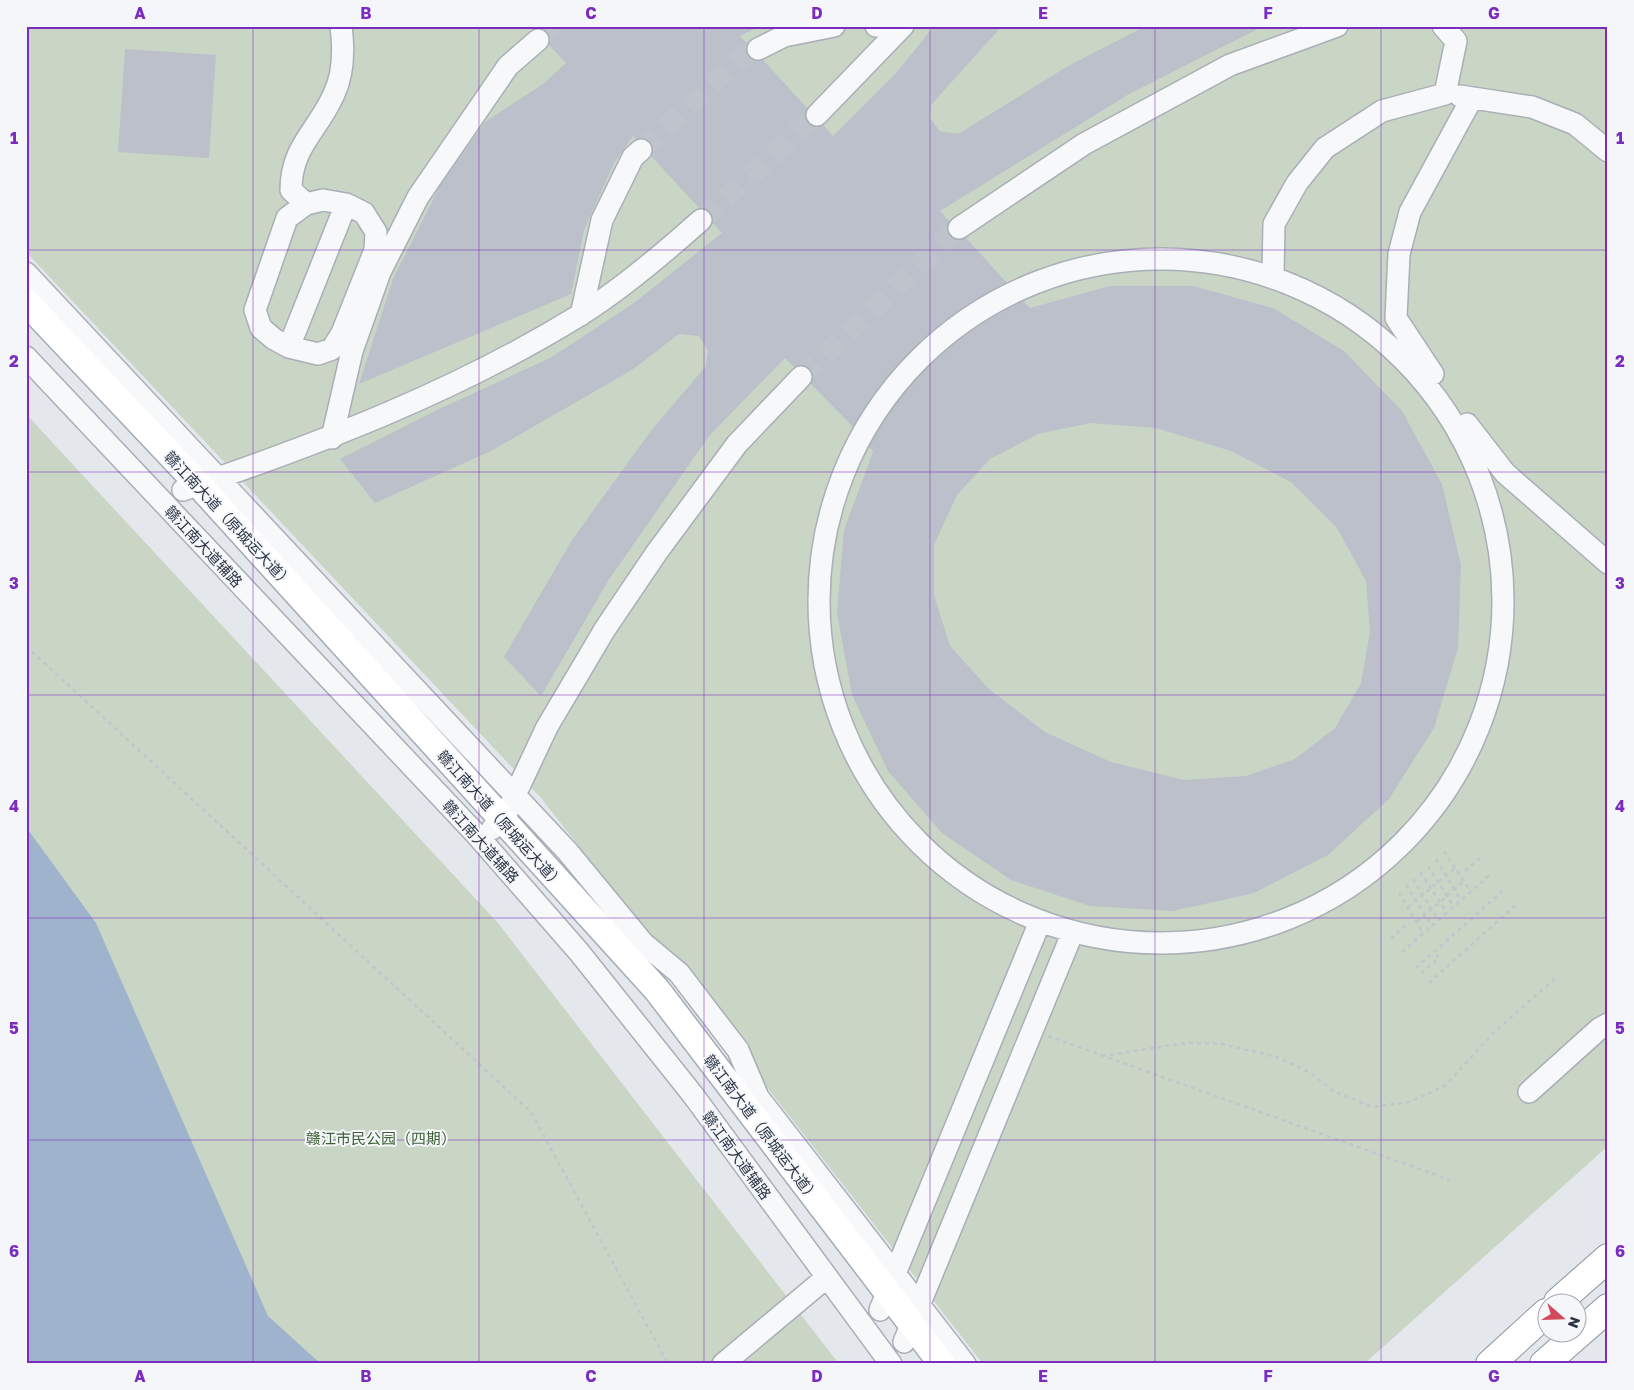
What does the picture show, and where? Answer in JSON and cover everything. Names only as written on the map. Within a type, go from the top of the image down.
[{"type":"highway","points":[[1569,1292],[1608,1258]]},
{"type":"highway","points":[[1544,1364],[1608,1308]]},
{"type":"highway","points":[[1490,1364],[1536,1322]]},
{"type":"main road","name":"赣江南大道（原城运大道）","points":[[26,302],[201,485],[496,824],[642,994],[888,1292],[942,1364]]},
{"type":"main road","name":"赣江南大道（原城运大道）","points":[[26,324],[201,485]]},
{"type":"main road","name":"赣江南大道（原城运大道）","points":[[912,1323],[921,1364]]},
{"type":"street","points":[[306,204],[291,190],[291,171],[297,154],[334,94],[342,68],[343,43],[341,26]]},
{"type":"street","points":[[758,49],[784,36],[834,26]]},
{"type":"street","points":[[876,26],[902,27]]},
{"type":"street","points":[[959,228],[1084,144],[1230,65],[1337,26]]},
{"type":"street","points":[[1444,26],[1456,41],[1445,94]]},
{"type":"street","points":[[817,115],[902,27]]},
{"type":"street","points":[[332,438],[347,342],[375,268],[418,197],[508,66],[538,40]]},
{"type":"street","points":[[1273,274],[1274,224],[1297,183],[1325,148],[1382,111],[1445,94],[1541,110],[1575,124],[1608,151]]},
{"type":"street","points":[[1472,98],[1410,212],[1399,254],[1396,318],[1453,404],[1505,473],[1608,563]]},
{"type":"street","points":[[581,315],[602,220],[633,157],[641,150]]},
{"type":"street","points":[[347,342],[318,354],[289,347],[261,328],[255,310],[287,218],[306,204],[323,200],[346,204],[364,213],[376,232],[375,268]]},
{"type":"street","points":[[289,347],[346,204]]},
{"type":"street","points":[[201,485],[332,438],[459,382],[581,315],[664,252],[701,220]]},
{"type":"street","points":[[1186,257],[1273,274],[1352,313],[1418,371],[1467,443],[1497,526],[1505,614],[1490,701],[1454,781],[1398,850],[1328,902],[1246,935],[1159,946],[1072,934],[1039,924],[974,891],[917,844],[871,787],[839,721],[821,650],[819,576],[832,503],[861,435],[926,350],[1014,290],[1098,262],[1186,257]]},
{"type":"street","points":[[26,273],[201,485],[515,795],[568,852],[643,943],[679,973],[738,1050],[758,1097],[888,1292],[912,1323],[964,1364]]},
{"type":"street","name":"赣江南大道辅路","points":[[26,357],[475,833],[573,944],[693,1095],[891,1364]]},
{"type":"street","points":[[496,824],[508,810],[547,727],[605,629],[657,552],[737,444],[801,377]]},
{"type":"street","points":[[888,1292],[1039,924]]},
{"type":"street","points":[[912,1323],[1072,934]]},
{"type":"street","points":[[1529,1092],[1599,1029],[1608,1024]]},
{"type":"street","points":[[723,1364],[827,1277]]},
{"type":"path","points":[[26,646],[531,1112],[668,1364]]},
{"type":"path","points":[[1444,851],[1471,892]]},
{"type":"path","points":[[1465,870],[1480,858]]},
{"type":"path","points":[[1436,859],[1461,900]]},
{"type":"path","points":[[1428,866],[1454,907]]},
{"type":"path","points":[[1408,907],[1455,868]]},
{"type":"path","points":[[1420,872],[1447,913]]},
{"type":"path","points":[[1402,952],[1492,873]]},
{"type":"path","points":[[1413,880],[1438,920]]},
{"type":"path","points":[[1417,922],[1464,881]]},
{"type":"path","points":[[1406,885],[1432,926]]},
{"type":"path","points":[[1416,968],[1505,889]]},
{"type":"path","points":[[1399,892],[1423,934]]},
{"type":"path","points":[[1430,983],[1518,904]]},
{"type":"path","points":[[1391,939],[1409,922]]},
{"type":"path","points":[[1421,974],[1439,958],[1434,952]]},
{"type":"path","points":[[1102,1056],[1186,1042],[1218,1043],[1283,1060],[1309,1072],[1335,1092],[1373,1108],[1409,1102],[1445,1086],[1495,1031],[1555,979]]},
{"type":"path","points":[[1032,1031],[1450,1180]]},
{"type":"green space","points":[[26,26],[1608,26],[1608,1146],[1364,1364],[983,1364],[541,798],[26,252]]},
{"type":"green space","name":"赣江市民公园（四期）","points":[[26,414],[498,923],[839,1364],[260,1364],[26,1001]]},
{"type":"water","points":[[26,827],[96,923],[268,1316],[321,1364],[26,1364]]},
{"type":"building","points":[[532,26],[761,26],[740,36],[747,43],[747,55],[752,60],[763,60],[807,108],[805,118],[809,124],[814,127],[823,125],[833,136],[897,72],[934,26],[1002,26],[931,105],[930,118],[940,131],[958,134],[1068,66],[1146,26],[1264,26],[1129,94],[940,211],[949,221],[947,228],[949,235],[959,240],[966,238],[1030,308],[1110,286],[1193,286],[1273,308],[1344,351],[1402,411],[1442,484],[1461,565],[1458,648],[1434,728],[1389,799],[1328,855],[1254,893],[1173,911],[1090,906],[1011,880],[942,833],[888,771],[852,695],[837,613],[844,530],[873,452],[861,435],[811,384],[813,374],[810,368],[803,365],[794,367],[785,358],[709,436],[608,581],[541,696],[504,657],[572,540],[650,432],[706,366],[708,351],[699,336],[679,334],[632,370],[491,451],[375,503],[340,459],[439,409],[550,358],[634,303],[722,233],[713,223],[710,211],[699,208],[651,156],[653,148],[650,141],[645,138],[636,139],[633,136],[614,163],[584,230],[571,294],[359,384],[393,279],[440,186],[485,122],[543,84],[566,63],[549,45],[550,38],[547,31]],"holes":[[[1090,423],[1156,428],[1231,451],[1291,482],[1337,528],[1366,581],[1370,632],[1361,683],[1335,728],[1295,759],[1246,776],[1184,780],[1111,762],[1045,732],[989,689],[950,646],[934,595],[934,545],[957,495],[990,459],[1038,434]]]},
{"type":"building","points":[[125,49],[216,55],[209,158],[118,152]]},
{"type":"tunnel","points":[[538,40],[554,26]]},
{"type":"tunnel","points":[[641,150],[738,60],[758,49]]},
{"type":"tunnel","points":[[701,220],[817,115]]},
{"type":"tunnel","points":[[801,377],[959,228]]}]
